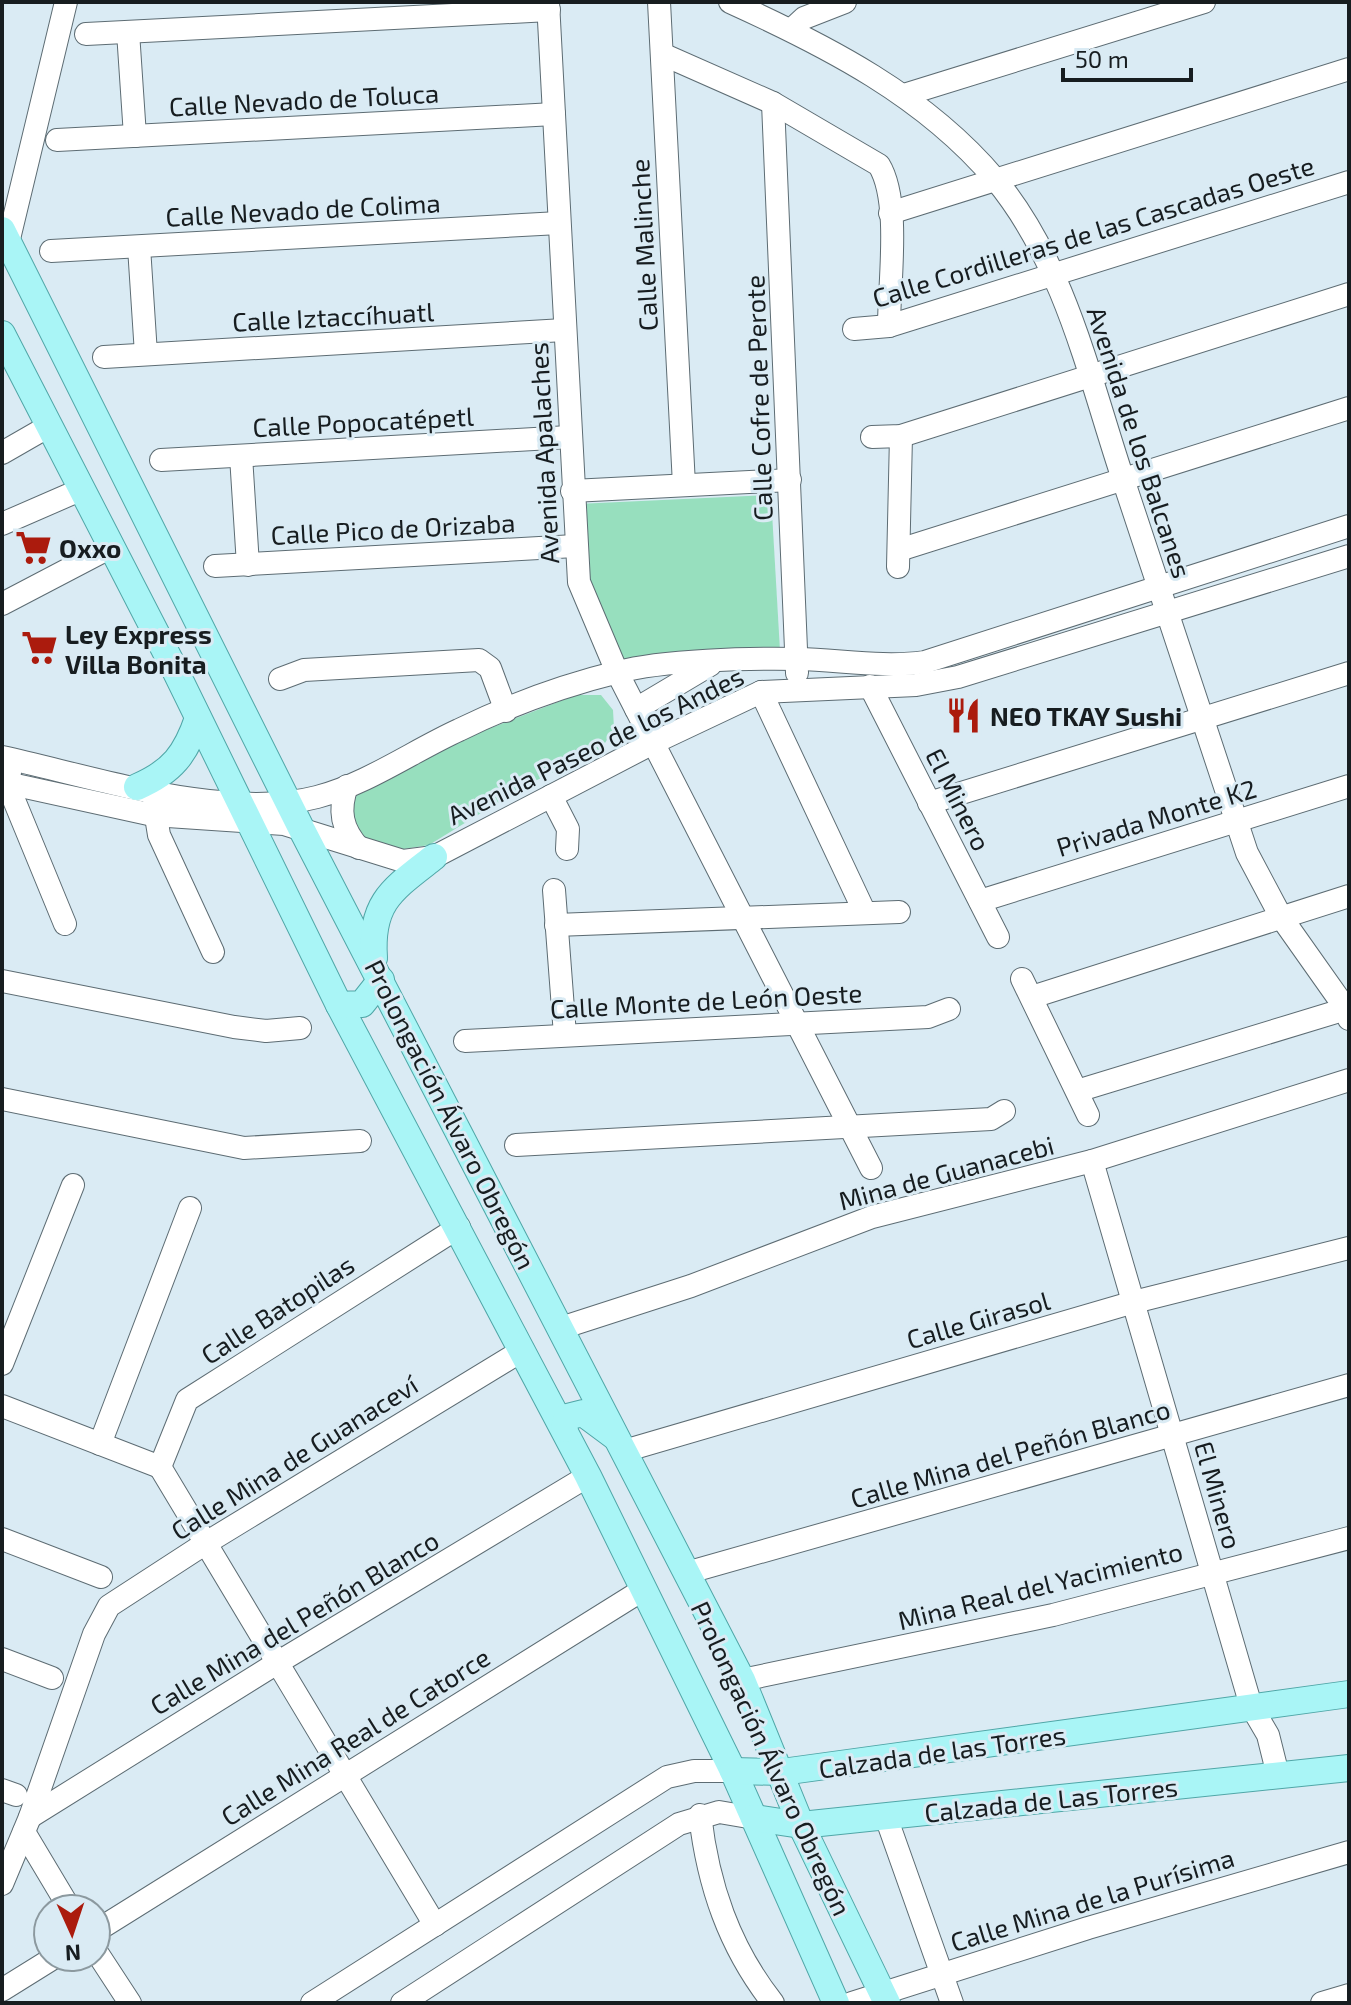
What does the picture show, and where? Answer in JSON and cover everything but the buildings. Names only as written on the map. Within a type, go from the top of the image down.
[{"type":"main road","name":"Prolongación Álvaro Obregón","points":[[5,237],[301,828],[742,1680],[801,1825],[884,1997]]},
{"type":"main road","name":"Prolongación Álvaro Obregón","points":[[2,334],[198,718],[339,1005],[588,1476],[733,1771],[836,2003]]},
{"type":"main road","points":[[147,789],[173,767],[189,745],[198,718]]},
{"type":"main road","points":[[339,1005],[362,1004],[378,973],[372,935],[380,906],[394,888],[434,857]]},
{"type":"main road","points":[[564,1429],[567,1417],[583,1413],[621,1445]]},
{"type":"main road","name":"Calzada de las Torres","points":[[733,1771],[782,1772],[1349,1694]]},
{"type":"main road","name":"Calzada de Las Torres","points":[[754,1818],[801,1825],[1349,1768]]},
{"type":"street","points":[[5,237],[66,2]]},
{"type":"street","name":"Calle Malinche","points":[[659,2],[684,485]]},
{"type":"street","name":"Avenida de los Balcanes","points":[[730,2],[791,30],[904,95],[995,179],[1027,225],[1053,275],[1089,375],[1247,853],[1281,917],[1348,1012]]},
{"type":"street","points":[[791,30],[804,18],[845,2]]},
{"type":"street","points":[[904,95],[1204,2]]},
{"type":"street","points":[[86,34],[548,6]]},
{"type":"street","name":"Avenida Apalaches","points":[[548,6],[575,565],[584,600],[617,672],[794,1023],[871,1168]]},
{"type":"street","points":[[128,32],[135,136]]},
{"type":"street","points":[[662,54],[773,103],[879,165],[887,183],[890,213],[889,326]]},
{"type":"street","points":[[890,213],[1349,69]]},
{"type":"street","name":"Calle Cofre de Perote","points":[[773,103],[797,690]]},
{"type":"street","name":"Calle Nevado de Toluca","points":[[57,140],[554,114]]},
{"type":"street","name":"Calle Cordilleras de las Cascadas Oeste","points":[[854,329],[889,326],[1349,182]]},
{"type":"street","name":"Calle Nevado de Colima","points":[[51,251],[559,223]]},
{"type":"street","points":[[139,247],[146,354]]},
{"type":"street","points":[[872,437],[901,436],[1349,294]]},
{"type":"street","name":"Calle Iztaccíhuatl","points":[[104,357],[564,330]]},
{"type":"street","points":[[901,436],[898,558],[1122,476],[1349,408]]},
{"type":"street","points":[[2,453],[49,426]]},
{"type":"street","name":"Calle Popocatépetl","points":[[161,460],[569,437]]},
{"type":"street","points":[[241,456],[248,565]]},
{"type":"street","points":[[572,491],[790,480]]},
{"type":"street","points":[[2,524],[80,490]]},
{"type":"street","name":"Avenida Paseo de los Andes","points":[[5,783],[153,815],[245,814],[347,786],[462,728],[617,672],[796,659],[925,662],[1349,526]]},
{"type":"street","name":"Calle Pico de Orizaba","points":[[215,566],[575,546]]},
{"type":"street","points":[[2,604],[111,547]]},
{"type":"street","name":"Avenida Paseo de los Andes","points":[[8,758],[301,828],[403,861],[434,857],[653,743],[761,692],[916,685],[958,677],[1349,556]]},
{"type":"street","points":[[280,679],[304,670],[479,660],[490,668],[506,711]]},
{"type":"street","points":[[636,709],[714,663]]},
{"type":"street","points":[[929,803],[1349,673]]},
{"type":"street","name":"El Minero","points":[[870,686],[998,937]]},
{"type":"street","points":[[761,692],[865,913]]},
{"type":"street","points":[[8,758],[5,783],[65,924]]},
{"type":"street","points":[[347,786],[341,812],[344,825],[359,848]]},
{"type":"street","name":"Privada Monte K2","points":[[980,901],[1349,786]]},
{"type":"street","points":[[147,789],[159,835],[213,952]]},
{"type":"street","points":[[551,796],[568,829],[567,849]]},
{"type":"street","points":[[554,890],[565,1035]]},
{"type":"street","points":[[1088,1115],[1027,988],[1349,896]]},
{"type":"street","points":[[556,925],[899,912]]},
{"type":"street","points":[[2,981],[234,1027],[266,1031],[300,1028]]},
{"type":"street","name":"Calle Monte de León Oeste","points":[[465,1041],[928,1017],[949,1009]]},
{"type":"street","points":[[1077,1091],[1348,1012]]},
{"type":"street","name":"Mina de Guanacebi","points":[[561,1328],[691,1286],[872,1217],[1092,1161],[1349,1080]]},
{"type":"street","points":[[2,1099],[244,1148],[360,1141]]},
{"type":"street","points":[[516,1145],[991,1119],[1004,1111]]},
{"type":"street","name":"El Minero","points":[[1092,1161],[1251,1706],[1268,1735],[1278,1775]]},
{"type":"street","points":[[2,1364],[73,1185]]},
{"type":"street","points":[[100,1444],[190,1208]]},
{"type":"street","name":"Calle Batopilas","points":[[160,1467],[187,1400],[459,1227]]},
{"type":"street","name":"Calle Girasol","points":[[621,1445],[1134,1302],[1349,1248]]},
{"type":"street","name":"Calle Mina de Guanaceví","points":[[27,1825],[100,1618],[109,1606],[206,1543],[523,1350]]},
{"type":"street","name":"Calle Mina del Peñón Blanco","points":[[686,1573],[1349,1385]]},
{"type":"street","points":[[2,1406],[160,1467],[435,1925]]},
{"type":"street","name":"Calle Mina del Peñón Blanco","points":[[27,1825],[277,1663],[588,1476]]},
{"type":"street","name":"Mina Real del Yacimiento","points":[[742,1680],[1053,1615],[1349,1538]]},
{"type":"street","points":[[2,1539],[101,1577]]},
{"type":"street","name":"Calle Mina Real de Catorce","points":[[112,1921],[644,1589]]},
{"type":"street","points":[[2,1659],[52,1678]]},
{"type":"street","name":"Calzada de las Torres","points":[[312,2003],[667,1777],[694,1771],[733,1771]]},
{"type":"street","points":[[402,2003],[679,1824],[700,1815],[719,1812],[754,1818]]},
{"type":"street","points":[[700,1815],[706,1862],[730,1935],[773,2003]]},
{"type":"street","points":[[886,1817],[952,2003]]},
{"type":"street","points":[[2,1884],[27,1825]]},
{"type":"street","points":[[27,1825],[62,1893]]},
{"type":"street","name":"Calle Mina de la Purísima","points":[[852,2003],[884,1997],[941,1975],[1349,1852]]},
{"type":"street","points":[[2,1990],[32,1971]]},
{"type":"street","points":[[110,1973],[130,2003]]},
{"type":"street","points":[[438,1980],[445,2003]]},
{"type":"street","points":[[1322,2003],[1349,1995]]},
{"type":"green space","points":[[771,495],[780,651],[618,663],[584,584],[577,504]]},
{"type":"green space","points":[[576,695],[601,695],[613,710],[614,728],[602,748],[525,786],[429,845],[392,851],[359,841],[351,825],[353,795],[447,745]]},
{"type":"place","name":"Oxxo","points":[[33,547]]},
{"type":"place","name":"Ley Express Villa Bonita","points":[[39,648]]},
{"type":"place","name":"NEO TKAY Sushi","points":[[964,715]]}]
